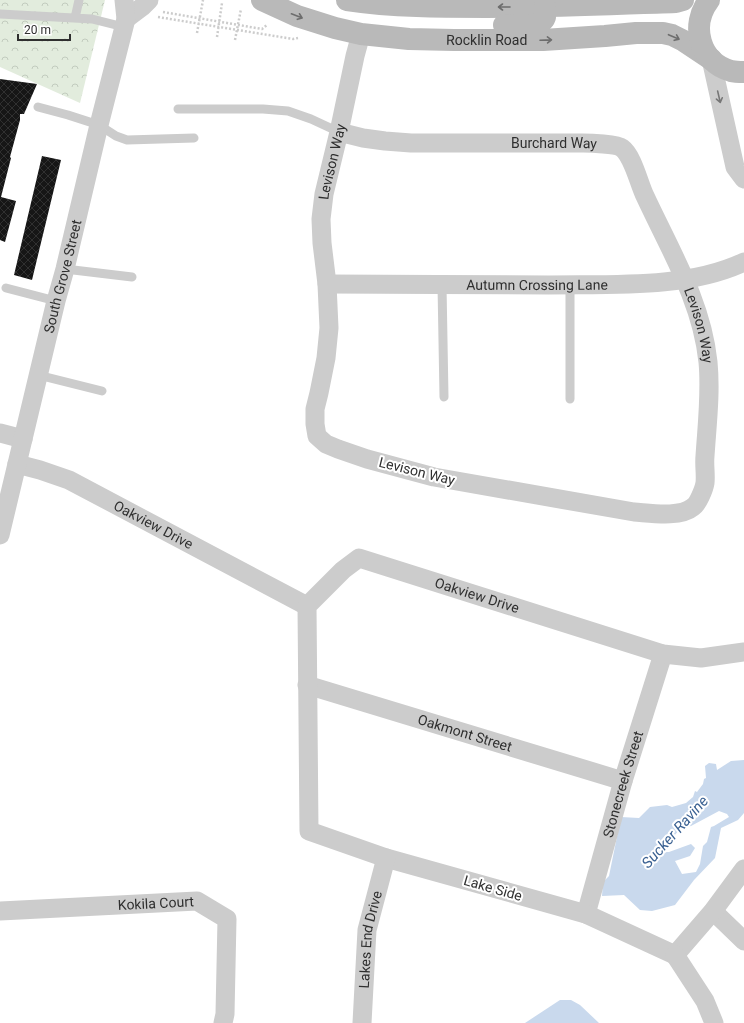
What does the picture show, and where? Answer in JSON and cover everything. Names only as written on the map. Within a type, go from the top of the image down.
[{"type":"main road","name":"Rocklin Road","points":[[262,0],[297,16],[334,28],[361,34],[408,39],[543,40],[636,33],[663,33],[672,35],[684,41],[720,66],[732,71],[744,72]]},
{"type":"main road","points":[[347,0],[387,5],[417,4],[469,7],[676,2],[682,0]]},
{"type":"main road","points":[[709,0],[700,17],[699,35],[702,44],[711,59]]},
{"type":"main road","points":[[408,39],[467,25],[531,25],[540,23],[544,18],[545,4]]},
{"type":"main road","points":[[361,34],[376,22],[418,24],[469,7]]},
{"type":"street","name":"South Grove Street","points":[[0,535],[56,300],[65,269],[125,23],[124,0]]},
{"type":"street","points":[[125,23],[142,7],[154,9]]},
{"type":"street","name":"Levison Way","points":[[361,34],[324,194],[321,219],[322,244],[327,284],[329,328],[320,393],[315,408],[315,424],[317,436],[326,444],[368,459],[434,477],[634,512],[666,514],[683,513],[694,507],[705,483],[709,400],[708,362],[703,332],[686,280]]},
{"type":"street","points":[[711,59],[735,167],[744,179]]},
{"type":"street","name":"Burchard Way","points":[[339,132],[363,138],[411,143],[583,143],[605,144],[621,147],[630,158],[644,196],[686,280]]},
{"type":"street","name":"Autumn Crossing Lane","points":[[327,284],[631,284],[686,280],[730,269],[744,262]]},
{"type":"street","points":[[0,433],[23,439]]},
{"type":"street","name":"Oakview Drive","points":[[17,464],[69,480],[307,606],[344,570],[359,558],[663,654]]},
{"type":"street","points":[[307,606],[307,685]]},
{"type":"street","points":[[663,654],[701,658],[744,652]]},
{"type":"street","name":"Stonecreek Street","points":[[586,914],[622,781],[663,654]]},
{"type":"street","name":"Oakmont Street","points":[[307,685],[622,781]]},
{"type":"street","name":"Lake Side","points":[[307,685],[309,831],[386,858],[586,914],[674,955]]},
{"type":"street","name":"Lakes End Drive","points":[[362,1023],[367,930],[386,858]]},
{"type":"street","points":[[714,1023],[705,1001],[674,955],[713,911],[744,869]]},
{"type":"street","name":"Kokila Court","points":[[0,911],[198,901],[227,919],[225,1014],[223,1023]]},
{"type":"street","points":[[713,911],[744,941]]},
{"type":"lane","points":[[75,18],[79,0]]},
{"type":"lane","points":[[0,14],[92,19],[125,23]]},
{"type":"lane","points":[[38,107],[99,125],[116,136],[127,140],[194,138]]},
{"type":"lane","points":[[178,109],[262,109],[288,111],[311,118],[339,132]]},
{"type":"lane","points":[[65,269],[132,277]]},
{"type":"lane","points":[[570,284],[570,398]]},
{"type":"lane","points":[[442,285],[444,397]]},
{"type":"lane","points":[[6,288],[56,300]]},
{"type":"lane","points":[[38,375],[102,391]]},
{"type":"path","points":[[198,33],[203,0]]},
{"type":"path","points":[[217,37],[222,3]]},
{"type":"path","points":[[154,9],[262,28],[267,25]]},
{"type":"path","points":[[154,9],[199,24],[293,39],[298,38]]},
{"type":"path","points":[[235,40],[240,9]]},
{"type":"green space","points":[[0,0],[105,0],[80,103],[0,67]]},
{"type":"water","points":[[744,760],[744,813],[738,820],[721,828],[715,858],[694,880],[675,905],[652,911],[640,910],[624,895],[602,896],[603,882],[609,876],[621,817],[639,818],[650,807],[667,805],[672,807],[686,803],[693,797],[695,791],[697,792],[703,784],[704,779],[706,778],[705,766],[709,763],[716,764],[717,770],[731,761]],"holes":[[[719,811],[727,814],[729,817],[711,827],[707,842],[703,846],[700,864],[696,872],[682,874],[675,861],[690,856],[695,848],[691,844],[669,852],[664,852],[663,848],[669,842],[663,842],[663,838],[673,830],[691,826]]]},
{"type":"water","points":[[560,1000],[571,1000],[580,1005],[599,1023],[525,1023]]},
{"type":"building","points":[[0,79],[37,84],[24,114],[20,114],[20,120],[1,197],[16,201],[5,242],[0,240]]},
{"type":"building","points":[[42,156],[61,160],[32,280],[14,275]]},
{"type":"waterway","name":"Sucker Ravine","points":[[661,847],[681,824]]}]
